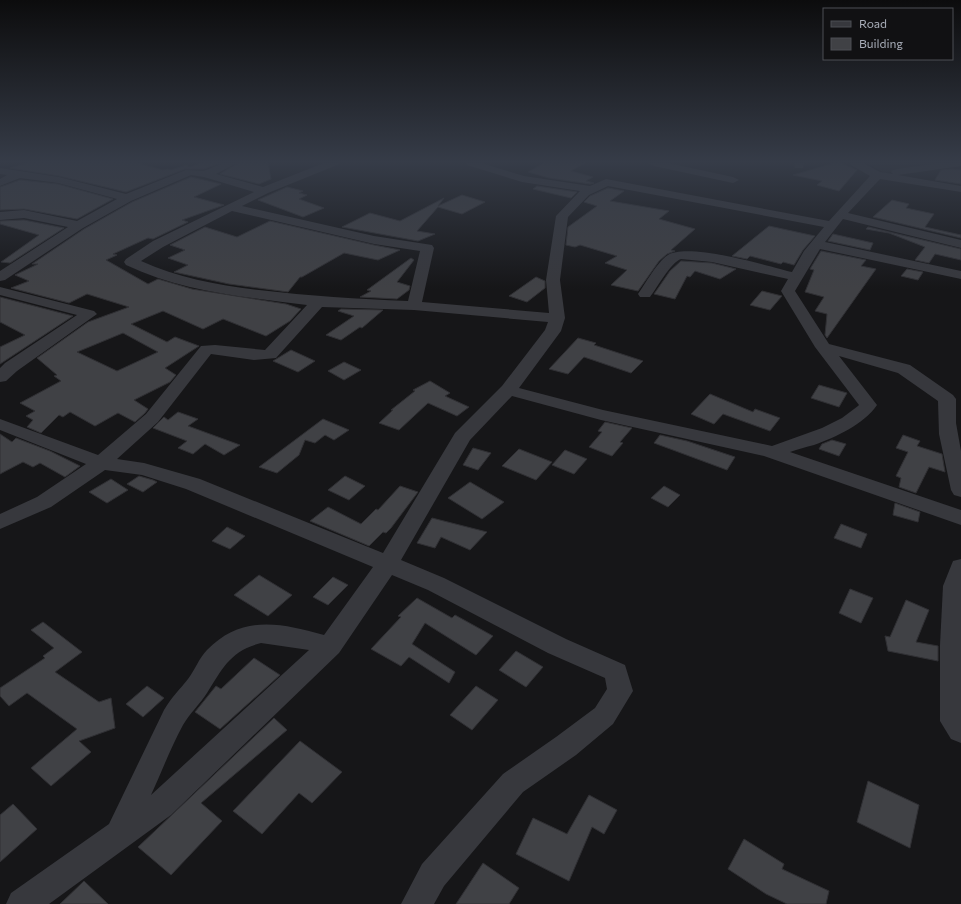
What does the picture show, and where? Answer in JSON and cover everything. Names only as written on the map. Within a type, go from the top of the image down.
[{"type":"street","points":[[0,277],[79,225],[114,205]]},
{"type":"street","points":[[238,205],[158,244],[131,262],[148,271],[199,284],[318,302],[414,306],[557,318]]},
{"type":"street","points":[[22,904],[121,832],[161,805],[330,646],[387,565],[462,437],[508,390],[553,331],[557,318],[553,280],[562,216],[573,205]]},
{"type":"street","points":[[746,205],[836,220],[961,244]]},
{"type":"street","points":[[775,453],[784,447],[803,442],[833,430],[864,411],[868,405],[823,347],[788,290],[816,244],[849,205]]},
{"type":"street","points":[[233,208],[374,240],[427,248],[414,306]]},
{"type":"street","points":[[0,216],[24,214],[79,225]]},
{"type":"street","points":[[816,244],[961,275]]},
{"type":"street","points":[[645,294],[670,260],[679,255],[713,259],[795,277]]},
{"type":"street","points":[[0,291],[89,314],[11,367],[0,377]]},
{"type":"street","points":[[0,522],[44,502],[101,462],[152,418],[207,349],[218,349],[259,356],[270,355],[318,302]]},
{"type":"street","points":[[823,347],[904,369],[947,399],[954,423],[949,444],[961,490]]},
{"type":"street","points":[[508,390],[601,415],[775,453],[961,518]]},
{"type":"street","points":[[0,424],[101,462],[144,469],[193,484],[436,584],[557,646],[616,672],[620,691],[604,716],[566,746],[513,783],[433,875],[417,904]]},
{"type":"street","points":[[961,567],[954,586],[952,645],[953,720],[961,730]]},
{"type":"street","points":[[121,832],[128,813],[173,718],[183,702],[197,687],[215,658],[237,639],[262,633],[311,641],[330,646]]},
{"type":"building","points":[[0,205],[102,205],[77,219],[24,209],[0,210]]},
{"type":"building","points":[[126,205],[223,205],[182,220],[188,222],[153,239],[148,238],[113,254],[117,255],[106,260],[148,284],[158,279],[192,289],[286,304],[301,309],[290,321],[266,336],[223,319],[203,329],[163,311],[131,324],[167,342],[175,337],[199,346],[165,368],[176,375],[170,382],[134,400],[148,409],[135,422],[118,413],[95,426],[70,412],[63,417],[59,415],[41,433],[27,427],[33,420],[26,416],[35,411],[20,403],[61,381],[54,376],[57,375],[37,358],[88,322],[129,307],[87,294],[69,303],[11,288],[29,281],[15,275],[38,264],[32,264],[84,229]],"holes":[[[123,333],[158,352],[117,371],[77,352]]]},
{"type":"building","points":[[272,205],[316,205],[324,208],[303,217]]},
{"type":"building","points":[[430,205],[479,205],[462,214],[438,207],[417,231],[435,234],[418,241],[342,227],[370,213],[400,221]]},
{"type":"building","points":[[594,205],[635,205],[669,211],[659,219],[695,229],[671,250],[675,251],[667,254],[659,261],[638,291],[611,285],[627,270],[605,263],[617,256],[580,245],[575,247],[566,245],[568,227],[597,206]]},
{"type":"building","points":[[886,205],[908,205],[906,208],[934,214],[925,227],[961,235],[961,238],[873,217]]},
{"type":"building","points":[[24,220],[64,228],[10,263],[1,262],[39,235],[0,224],[0,221]]},
{"type":"building","points":[[270,221],[400,250],[378,260],[344,253],[300,277],[288,292],[229,284],[174,272],[188,265],[168,258],[185,250],[170,245],[205,227],[237,237]]},
{"type":"building","points":[[769,226],[815,236],[803,250],[794,265],[783,262],[781,264],[750,256],[747,259],[732,256]]},
{"type":"building","points":[[868,227],[961,249],[961,260],[935,254],[929,263],[915,260],[925,247],[889,233],[866,229]]},
{"type":"building","points":[[833,234],[873,243],[870,250],[828,241]]},
{"type":"building","points":[[821,251],[866,260],[861,266],[876,269],[827,338],[825,335],[827,314],[815,311],[824,297],[805,292],[814,270],[810,269]]},
{"type":"building","points":[[411,258],[414,260],[397,282],[410,286],[409,290],[397,299],[360,297],[371,291],[367,290]]},
{"type":"building","points":[[681,261],[712,263],[736,269],[720,279],[695,271],[690,277],[687,276],[675,299],[654,294],[670,271]]},
{"type":"building","points":[[907,269],[923,272],[918,280],[901,276]]},
{"type":"building","points":[[536,277],[545,281],[545,288],[527,302],[509,296]]},
{"type":"building","points":[[762,291],[782,296],[770,310],[750,305]]},
{"type":"building","points":[[0,297],[73,316],[0,364],[0,347],[25,335],[0,322]]},
{"type":"building","points":[[341,309],[383,310],[362,328],[360,327],[341,340],[326,335],[354,316],[338,311]]},
{"type":"building","points":[[578,338],[596,343],[594,345],[643,361],[631,373],[584,357],[568,374],[549,369]]},
{"type":"building","points":[[291,350],[315,361],[298,372],[273,361]]},
{"type":"building","points":[[344,362],[361,370],[344,380],[328,371]]},
{"type":"building","points":[[430,381],[450,393],[445,396],[469,407],[457,416],[428,403],[399,430],[379,423],[393,410],[391,410],[415,391],[413,390]]},
{"type":"building","points":[[819,385],[847,393],[839,407],[811,398]]},
{"type":"building","points":[[710,394],[753,412],[755,409],[780,418],[770,431],[723,414],[714,424],[691,414]]},
{"type":"building","points":[[178,412],[198,419],[188,426],[240,445],[224,455],[205,444],[193,454],[178,448],[187,441],[153,428],[164,417],[168,420]]},
{"type":"building","points":[[323,419],[349,430],[334,440],[325,435],[315,443],[305,440],[299,455],[277,473],[259,467]]},
{"type":"building","points":[[605,422],[632,428],[620,442],[623,443],[612,456],[589,447],[602,432],[598,431]]},
{"type":"building","points":[[0,434],[12,442],[16,438],[50,451],[80,466],[65,477],[40,463],[33,467],[23,462],[0,474]]},
{"type":"building","points":[[660,435],[687,441],[735,457],[727,470],[654,443]]},
{"type":"building","points":[[903,435],[920,441],[917,446],[942,454],[945,472],[929,467],[916,493],[899,487],[901,478],[896,476],[908,452],[896,448]]},
{"type":"building","points":[[832,440],[846,444],[839,456],[819,449],[822,444]]},
{"type":"building","points":[[473,448],[491,453],[478,470],[463,465]]},
{"type":"building","points":[[519,449],[552,462],[536,480],[502,466]]},
{"type":"building","points":[[565,450],[587,459],[574,474],[552,465]]},
{"type":"building","points":[[139,476],[157,482],[143,492],[127,484]]},
{"type":"building","points":[[345,476],[365,486],[349,500],[328,490]]},
{"type":"building","points":[[111,479],[128,490],[107,503],[89,492]]},
{"type":"building","points":[[470,482],[504,502],[482,519],[448,498]]},
{"type":"building","points":[[400,486],[418,492],[391,528],[386,533],[383,532],[369,546],[310,521],[328,507],[361,524],[376,509],[378,510]]},
{"type":"building","points":[[664,486],[680,495],[668,507],[651,498]]},
{"type":"building","points":[[895,503],[920,512],[918,522],[893,515]]},
{"type":"building","points":[[432,518],[487,532],[470,550],[441,537],[435,548],[417,543]]},
{"type":"building","points":[[841,524],[867,534],[861,548],[834,538]]},
{"type":"building","points":[[227,527],[245,536],[230,549],[212,541]]},
{"type":"building","points":[[259,575],[292,595],[268,616],[234,595]]},
{"type":"building","points":[[333,577],[348,585],[328,605],[313,597]]},
{"type":"building","points":[[850,589],[873,598],[861,623],[839,613]]},
{"type":"building","points":[[417,598],[452,618],[455,615],[493,636],[476,655],[425,623],[412,644],[455,672],[449,683],[409,657],[401,666],[371,649],[401,617],[398,616]]},
{"type":"building","points":[[906,600],[929,610],[916,642],[938,646],[938,661],[888,651],[885,636],[890,637]]},
{"type":"building","points":[[43,622],[82,652],[55,672],[99,702],[111,698],[115,728],[79,741],[91,752],[51,786],[31,768],[77,729],[27,693],[9,706],[0,696],[0,688],[45,658],[43,656],[54,648],[31,630]]},
{"type":"building","points":[[516,651],[543,667],[526,687],[499,670]]},
{"type":"building","points":[[254,658],[280,675],[220,729],[195,712],[216,686],[221,689]]},
{"type":"building","points":[[147,686],[164,698],[143,717],[126,704]]},
{"type":"building","points":[[476,686],[498,700],[472,730],[450,715]]},
{"type":"building","points":[[274,718],[287,730],[201,803],[222,821],[171,875],[138,847]]},
{"type":"building","points":[[300,741],[342,772],[312,803],[299,793],[262,834],[233,811]]},
{"type":"building","points":[[868,781],[919,805],[910,848],[857,822]]},
{"type":"building","points":[[589,795],[617,810],[604,834],[592,827],[569,881],[516,854],[533,818],[567,834]]},
{"type":"building","points":[[13,804],[37,829],[0,862],[0,815]]},
{"type":"building","points":[[744,839],[784,864],[782,869],[829,891],[826,904],[787,904],[766,894],[728,869]]},
{"type":"building","points":[[483,863],[519,888],[509,904],[456,904]]},
{"type":"building","points":[[84,881],[108,904],[60,904]]}]
